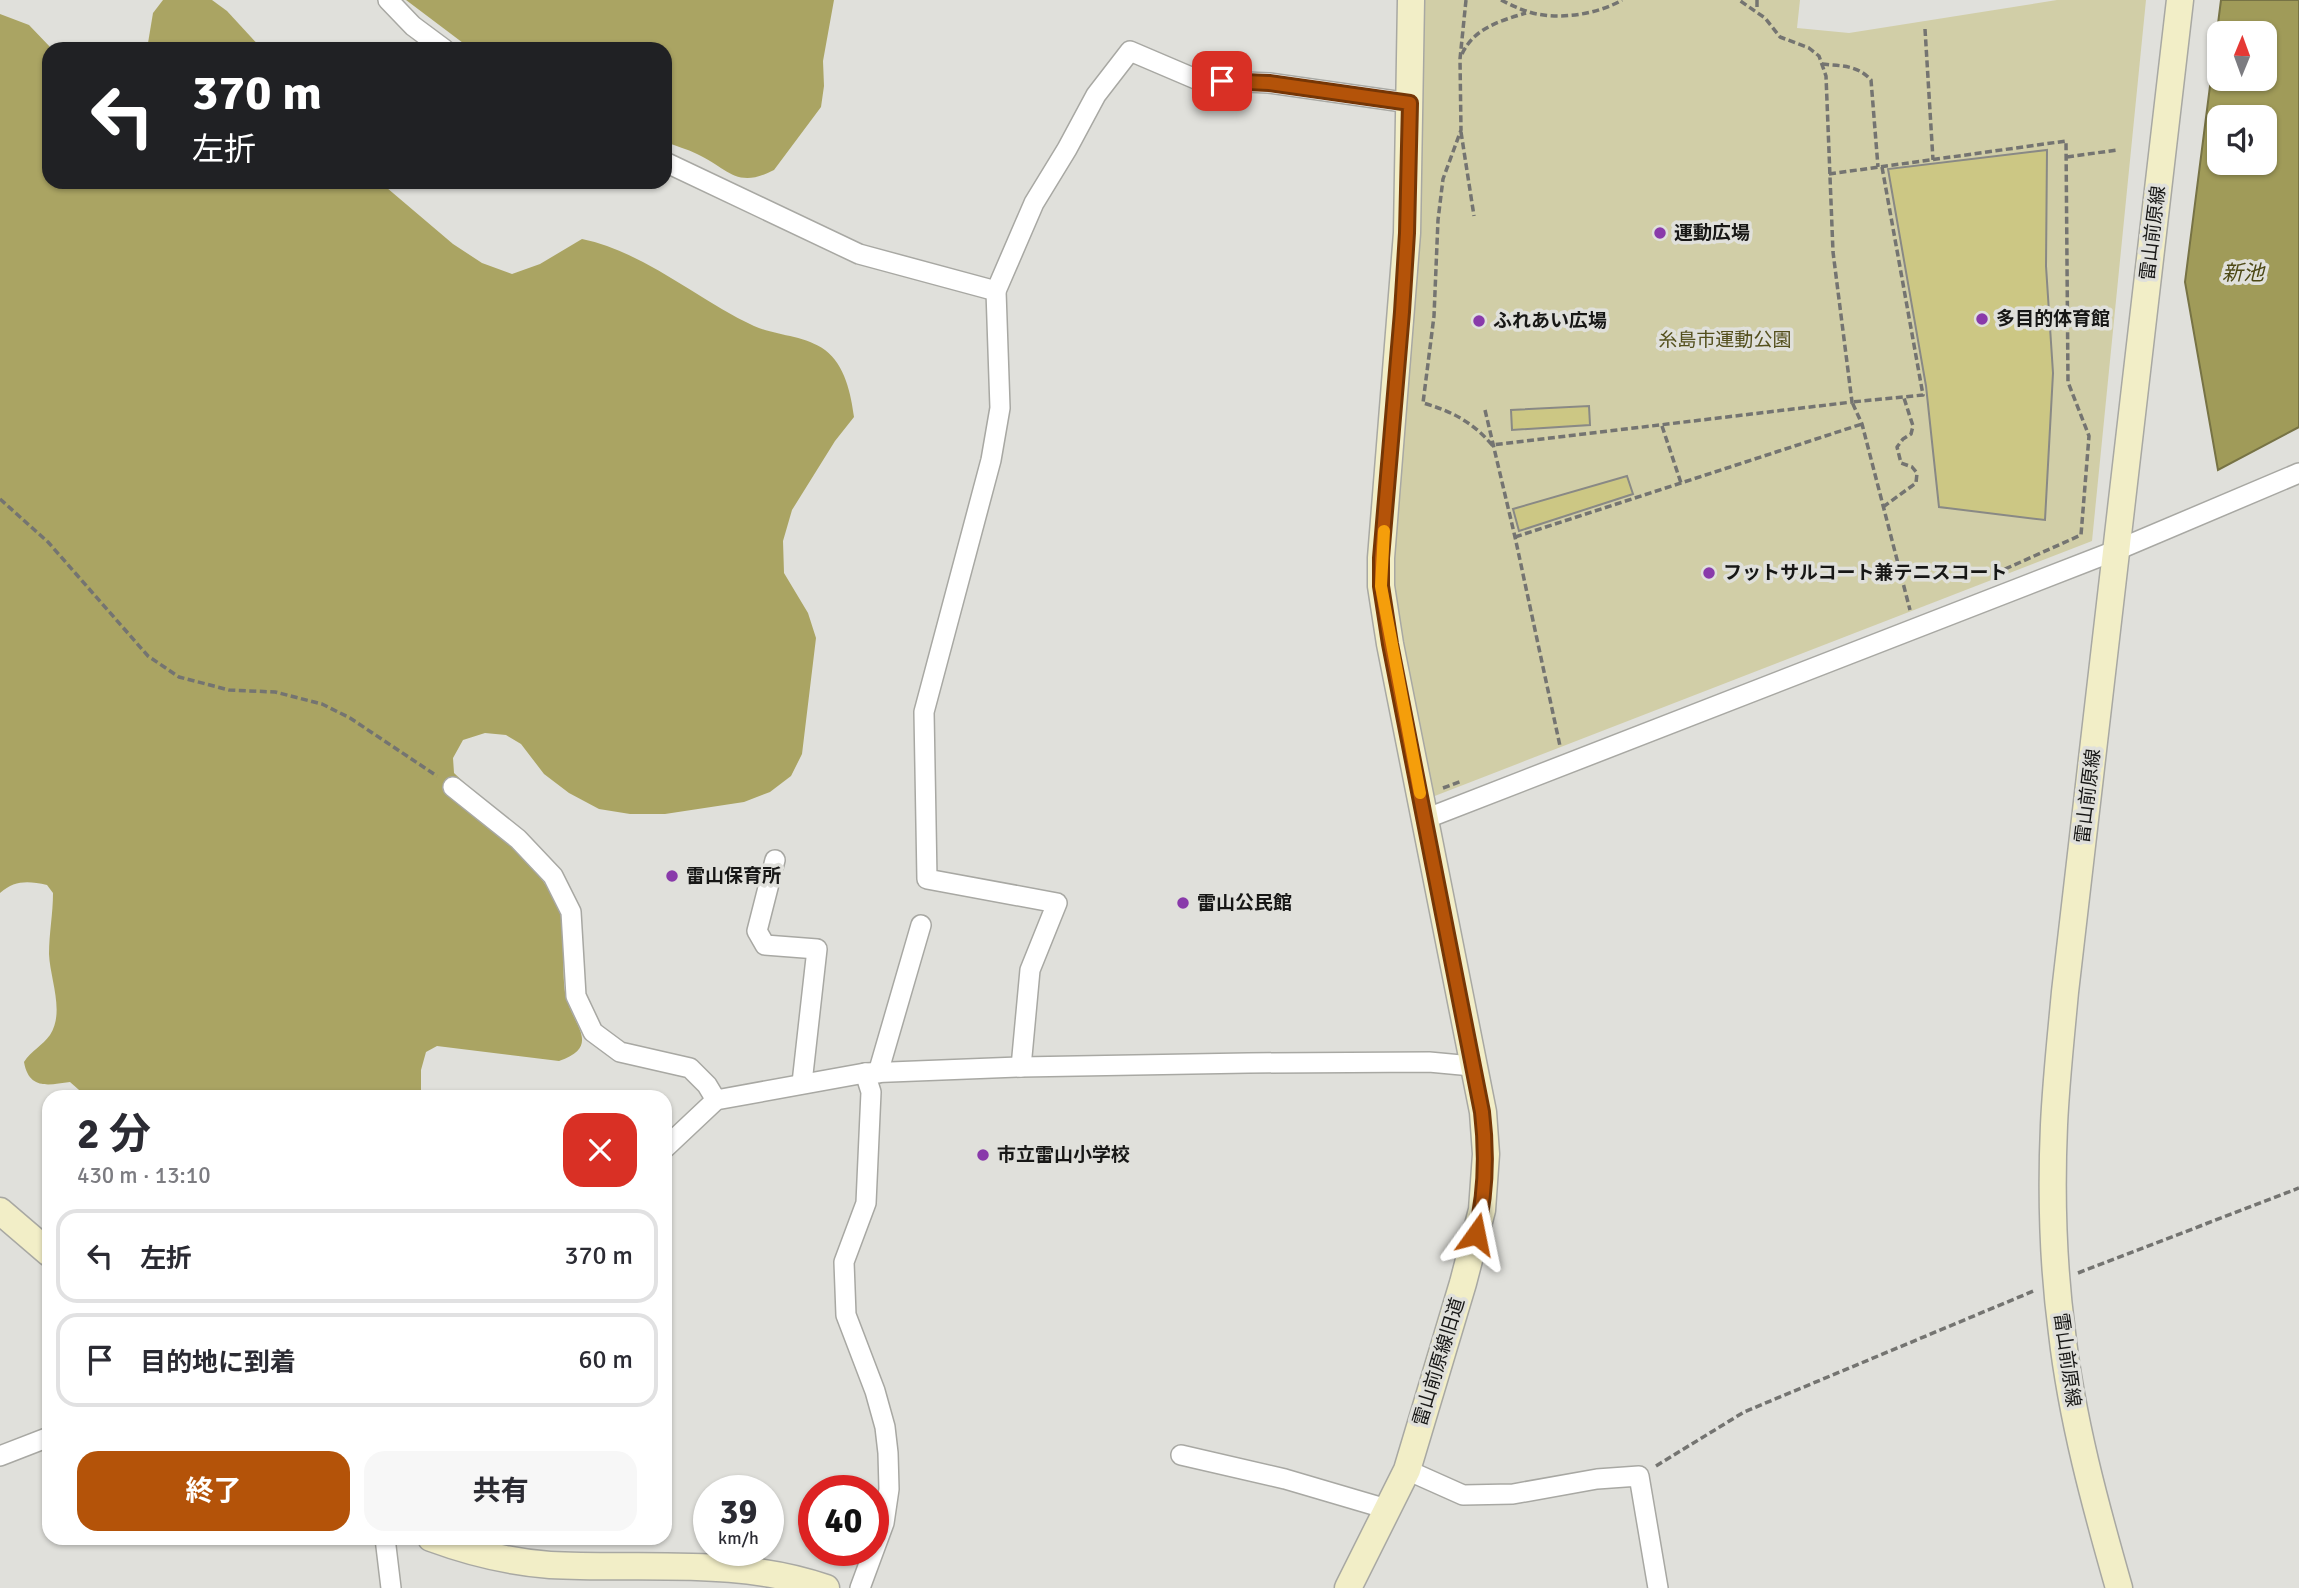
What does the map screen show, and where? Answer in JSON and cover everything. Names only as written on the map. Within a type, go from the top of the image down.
[{"type":"street","points":[[388,0],[413,26],[435,42]]},
{"type":"street","name":"雷山前原線旧道","points":[[1348,1588],[1407,1470],[1482,1210],[1486,1154],[1482,1112],[1381,586],[1407,233],[1411,0]]},
{"type":"street","name":"雷山前原線","points":[[2119,1588],[2092,1493],[2073,1405],[2061,1329],[2053,1172],[2055,1112],[2065,992],[2180,0]]},
{"type":"street","points":[[1021,1067],[1030,970],[1057,902],[927,879],[924,712],[991,460],[1000,408],[996,290],[1034,202],[1097,94],[1130,51],[1198,80],[1269,83],[1410,103]]},
{"type":"street","points":[[672,165],[859,254],[996,290]]},
{"type":"street","points":[[1425,818],[2118,550],[2299,473]]},
{"type":"street","points":[[453,787],[518,839],[553,876],[571,912],[576,996],[593,1032],[620,1052],[690,1068],[707,1085],[716,1100]]},
{"type":"street","points":[[775,860],[757,931],[765,945],[817,949],[802,1083]]},
{"type":"street","points":[[860,1588],[884,1523],[889,1489],[888,1453],[885,1427],[875,1391],[846,1315],[844,1262],[866,1203],[872,1073],[921,925]]},
{"type":"street","points":[[672,1141],[716,1100],[872,1073],[1021,1067],[1429,1062],[1472,1066]]},
{"type":"street","points":[[0,1211],[42,1247]]},
{"type":"street","points":[[0,1456],[42,1440]]},
{"type":"street","points":[[1181,1455],[1285,1479],[1387,1509]]},
{"type":"street","points":[[1407,1470],[1463,1495],[1513,1494],[1597,1479],[1639,1476],[1658,1588]]},
{"type":"street","points":[[387,1545],[391,1588]]},
{"type":"street","points":[[456,1545],[519,1562],[551,1565],[712,1566],[774,1574],[826,1588]]},
{"type":"path","points":[[1466,0],[1460,59],[1461,130],[1474,216]]},
{"type":"path","points":[[1501,0],[1528,12],[1556,15],[1580,14],[1614,5],[1622,0]]},
{"type":"path","points":[[1739,0],[1757,10],[1780,37],[1810,48],[1819,56],[1822,64],[1829,93],[1833,252],[1852,402],[1862,424],[1910,612]]},
{"type":"path","points":[[1757,0],[1757,10]]},
{"type":"path","points":[[1460,59],[1468,42],[1491,24],[1528,12]]},
{"type":"path","points":[[1925,29],[1933,160]]},
{"type":"path","points":[[1492,445],[1923,395],[1880,167],[1871,80],[1864,71],[1855,68],[1822,64]]},
{"type":"path","points":[[1461,130],[1443,179],[1434,316],[1423,403],[1454,414],[1475,427],[1492,445]]},
{"type":"path","points":[[1829,174],[2066,141],[2068,382],[2089,436],[2081,535],[1983,579]]},
{"type":"path","points":[[2067,157],[2117,150]]},
{"type":"path","points":[[1883,507],[1916,483],[1917,473],[1912,467],[1901,463],[1897,447],[1911,434],[1913,426],[1904,398]]},
{"type":"path","points":[[1485,410],[1560,748]]},
{"type":"path","points":[[1515,537],[1862,424]]},
{"type":"path","points":[[1662,426],[1681,483]]},
{"type":"path","points":[[0,499],[48,542],[148,656],[179,677],[229,690],[275,692],[322,704],[350,718],[453,787]]},
{"type":"path","points":[[1639,1476],[1744,1412],[2058,1281],[2299,1188]]},
{"type":"green space","name":"糸島市運動公園","points":[[1417,0],[1800,0],[1797,28],[1849,33],[2057,0],[2146,0],[2092,541],[1427,799],[1387,584]]},
{"type":"shaded area","points":[[163,0],[212,0],[227,11],[256,42],[148,42],[153,13]]},
{"type":"shaded area","points":[[406,0],[834,0],[823,61],[821,107],[774,170],[750,178],[733,175],[693,152],[672,144],[672,42],[462,42]]},
{"type":"shaded area","points":[[0,14],[29,25],[45,42],[42,42],[42,189],[388,189],[453,244],[482,263],[512,274],[540,264],[582,239],[605,245],[649,265],[754,326],[817,345],[838,364],[849,390],[854,417],[835,441],[792,510],[783,541],[784,573],[808,613],[816,638],[802,754],[791,776],[770,792],[744,802],[665,814],[630,814],[599,809],[569,793],[544,774],[521,744],[506,735],[485,733],[463,740],[453,758],[454,773],[490,812],[545,884],[559,908],[566,997],[582,1042],[572,1055],[559,1061],[437,1046],[426,1052],[421,1070],[421,1090],[79,1090],[70,1082],[41,1084],[30,1077],[24,1062],[50,1035],[56,1016],[57,1006],[49,954],[53,893],[47,885],[28,882],[16,884],[0,893]]},
{"type":"water","name":"新池","points":[[2221,0],[2299,0],[2299,427],[2218,470],[2185,282],[2207,110],[2207,175],[2277,175],[2277,105],[2208,105],[2209,91],[2277,91],[2277,21],[2218,21]]},
{"type":"building","name":"多目的体育館","points":[[2047,150],[2046,266],[2053,373],[2045,520],[1939,507],[1926,386],[1888,169]]},
{"type":"building","points":[[1589,406],[1590,425],[1512,430],[1511,410]]},
{"type":"building","points":[[1627,476],[1633,494],[1519,531],[1513,509]]},
{"type":"slow traffic","points":[[1384,531],[1381,586],[1420,793]]},
{"type":"place","name":"運動広場","points":[[1660,233]]},
{"type":"place","name":"多目的体育館","points":[[1982,319]]},
{"type":"place","name":"ふれあい広場","points":[[1479,321]]},
{"type":"place","name":"フットサルコート兼テニスコート","points":[[1709,573]]},
{"type":"place","name":"雷山保育所","points":[[672,876]]},
{"type":"place","name":"雷山公民館","points":[[1183,903]]},
{"type":"place","name":"市立雷山小学校","points":[[983,1155]]},
{"type":"route","points":[[1222,81],[1269,83],[1410,103],[1407,233],[1381,586],[1482,1112],[1486,1154],[1482,1210],[1476,1234]]}]
